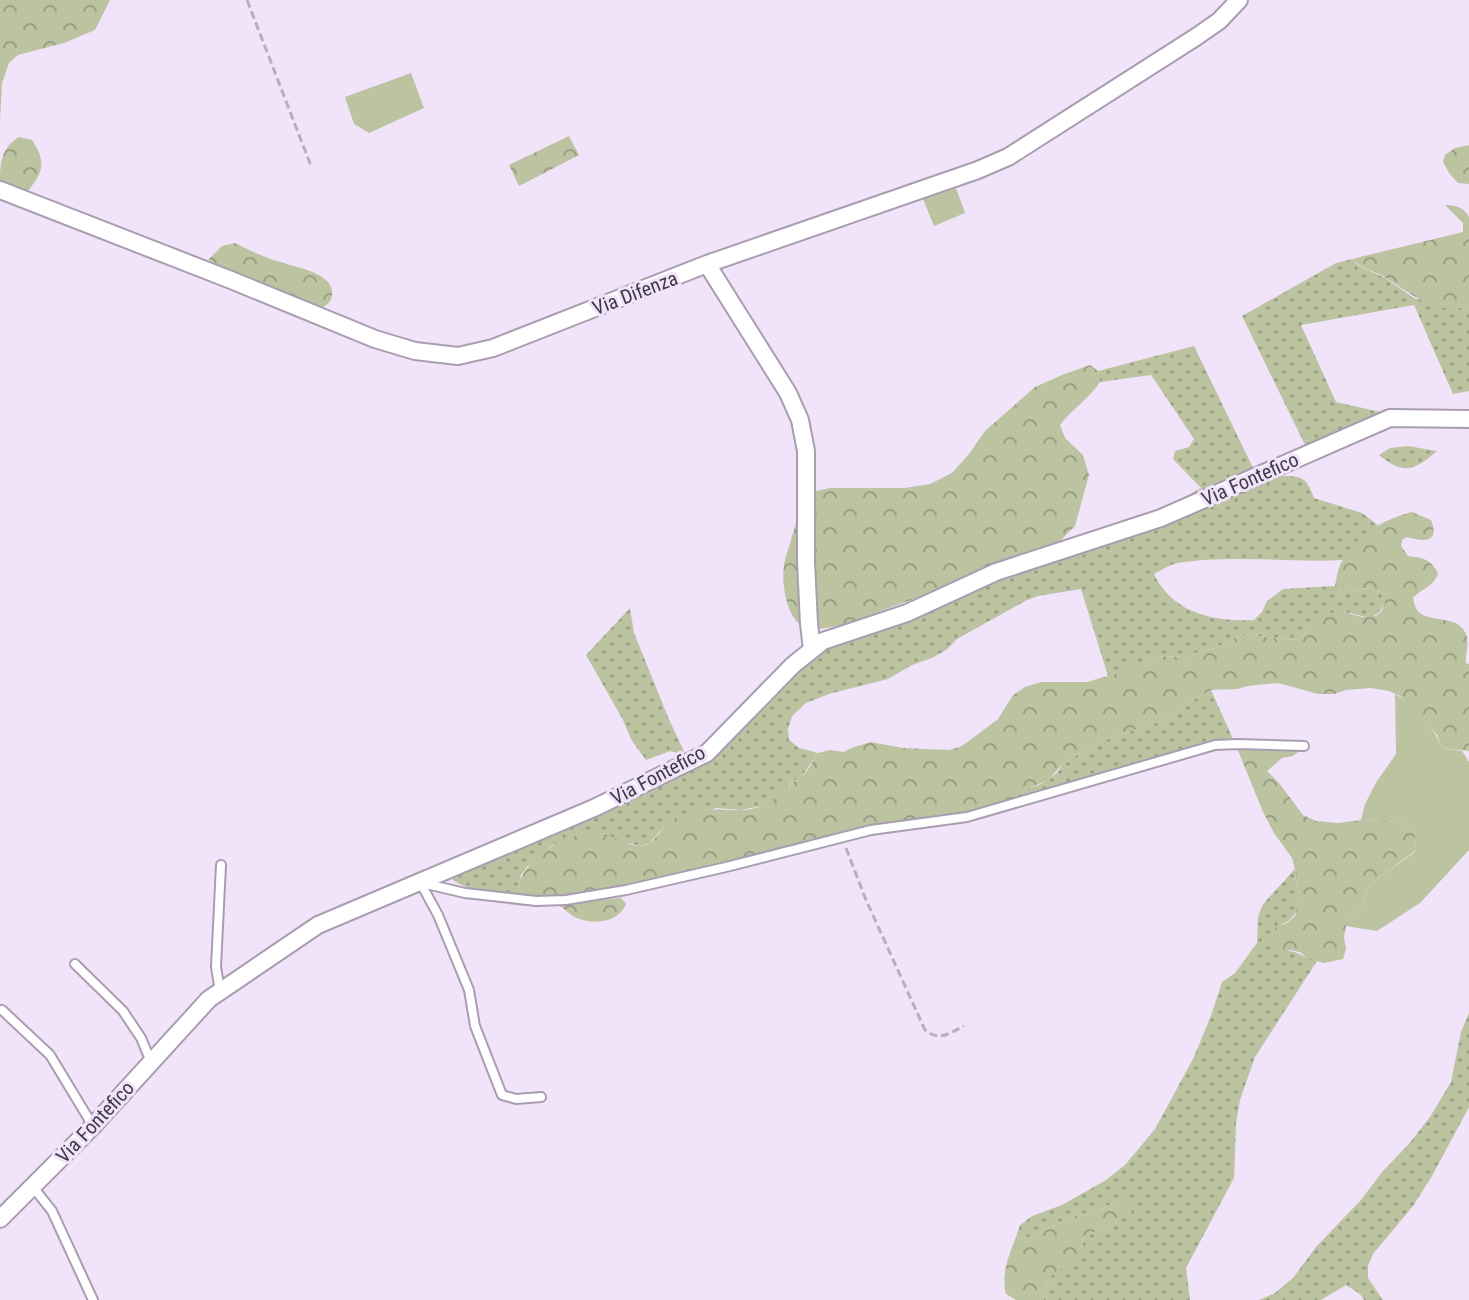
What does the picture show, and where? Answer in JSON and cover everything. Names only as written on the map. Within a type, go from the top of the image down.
[{"type":"street","name":"Via Difenza","points":[[0,190],[375,339],[415,351],[458,356],[493,348],[707,264],[1008,157],[1196,37],[1219,21],[1239,0]]},
{"type":"street","points":[[707,264],[788,393],[800,420],[806,451],[806,562],[812,649]]},
{"type":"street","name":"Via Fontefico","points":[[0,1219],[220,991],[318,925],[594,808],[707,753],[793,665],[823,641],[907,613],[996,572],[1161,518],[1390,418],[1469,419]]},
{"type":"lane","points":[[420,882],[479,895],[536,901],[566,900],[640,887],[871,830],[967,817],[1215,745],[1304,746]]},
{"type":"lane","points":[[220,991],[216,967],[221,865]]},
{"type":"lane","points":[[420,882],[438,915],[469,990],[475,1026],[502,1095],[516,1099],[541,1097]]},
{"type":"lane","points":[[75,964],[123,1011],[141,1038],[151,1062]]},
{"type":"lane","points":[[2,1010],[50,1055],[93,1126]]},
{"type":"lane","points":[[33,1187],[52,1211],[93,1300]]},
{"type":"path","points":[[247,0],[311,166]]},
{"type":"path","points":[[842,837],[866,900],[925,1030],[938,1037],[964,1026]]},
{"type":"green space","points":[[0,0],[110,0],[95,30],[64,43],[18,55],[9,63],[2,83],[0,122]]},
{"type":"green space","points":[[411,73],[424,108],[369,133],[354,124],[345,97]]},
{"type":"green space","points":[[569,136],[579,155],[519,186],[509,165]]},
{"type":"green space","points":[[19,137],[32,140],[41,163],[35,182],[24,196],[0,187],[2,158]]},
{"type":"green space","points":[[1469,145],[1469,184],[1458,183],[1443,162],[1445,155],[1455,148]]},
{"type":"green space","points":[[956,188],[965,213],[934,226],[923,199]]},
{"type":"green space","points":[[1445,205],[1459,207],[1469,217],[1469,305],[1446,308],[1425,302],[1352,259],[1463,232],[1463,223]]},
{"type":"green space","points":[[235,243],[321,276],[331,288],[330,301],[319,308],[208,260],[222,246]]},
{"type":"green space","points":[[1352,259],[1414,298],[1459,308],[1469,305],[1469,391],[1453,394],[1414,305],[1301,325],[1336,402],[1385,413],[1308,451],[1242,316],[1336,263]]},
{"type":"green space","points":[[1194,346],[1256,474],[1162,512],[1201,488],[1173,459],[1175,451],[1189,447],[1194,439],[1151,375],[1100,382],[1098,371]]},
{"type":"green space","points":[[1090,365],[1098,371],[1100,382],[1060,425],[1065,438],[1083,455],[1089,475],[1075,526],[1053,548],[848,623],[815,629],[799,623],[787,601],[783,573],[802,494],[830,488],[905,488],[930,484],[952,473],[985,431],[1035,387]]},
{"type":"green space","points":[[1408,446],[1437,451],[1422,463],[1408,468],[1395,466],[1379,455],[1390,448]]},
{"type":"green space","points":[[1277,476],[1301,478],[1314,498],[1362,513],[1378,525],[1354,545],[1343,560],[1197,560],[1177,563],[1154,574],[1162,587],[1172,598],[1196,612],[1239,620],[1254,620],[1267,601],[1283,589],[1335,586],[1343,593],[1366,588],[1381,592],[1385,603],[1375,615],[1364,617],[1339,613],[1308,626],[1304,636],[1298,639],[1238,636],[1190,657],[1151,656],[1108,676],[1081,589],[1038,596],[957,639],[932,658],[888,679],[806,703],[792,716],[789,740],[799,748],[818,753],[802,776],[767,805],[741,810],[716,808],[664,827],[649,843],[640,846],[602,833],[574,836],[551,846],[527,867],[518,886],[524,895],[478,890],[453,880],[452,874],[699,767],[729,744],[825,646],[1010,571],[1114,541],[1233,497]]},
{"type":"green space","points":[[1412,512],[1431,520],[1432,537],[1419,540],[1407,537],[1402,540],[1401,546],[1408,556],[1426,560],[1438,573],[1431,584],[1413,598],[1417,609],[1428,617],[1458,624],[1467,637],[1469,751],[1442,748],[1437,735],[1424,719],[1400,696],[1389,691],[1371,688],[1318,694],[1278,683],[1211,690],[1169,719],[1117,735],[1083,751],[1063,764],[1048,780],[1009,801],[974,813],[922,819],[569,899],[524,895],[518,886],[529,865],[539,856],[575,836],[599,833],[639,846],[651,841],[677,818],[692,813],[743,810],[763,805],[775,799],[804,774],[818,753],[830,750],[844,752],[871,742],[903,748],[949,750],[962,746],[998,719],[1013,695],[1025,687],[1041,682],[1087,682],[1114,674],[1151,656],[1190,657],[1238,636],[1298,639],[1304,636],[1308,626],[1318,616],[1328,613],[1376,616],[1385,603],[1381,592],[1366,588],[1343,593],[1335,586],[1339,568],[1351,548],[1369,531],[1390,519]]},
{"type":"green space","points":[[630,608],[634,633],[686,756],[670,751],[646,760],[632,741],[586,655]]},
{"type":"green space","points":[[1211,690],[1233,739],[1009,801],[1041,784],[1083,751],[1117,735],[1169,719]]},
{"type":"green space","points":[[1395,694],[1423,717],[1442,748],[1462,751],[1469,762],[1469,850],[1420,903],[1377,931],[1346,926],[1362,904],[1369,887],[1415,852],[1416,842],[1414,831],[1401,822],[1361,820],[1377,781],[1396,754]]},
{"type":"green space","points":[[1237,748],[1299,748],[1293,756],[1282,758],[1267,771],[1303,815],[1316,821],[1338,823],[1361,820],[1401,822],[1414,831],[1415,851],[1369,887],[1362,904],[1346,926],[1343,959],[1324,963],[1308,959],[1300,952],[1279,948],[1269,938],[1276,927],[1295,916],[1298,901],[1292,858],[1263,812]]},
{"type":"green space","points":[[1295,869],[1298,904],[1293,917],[1276,927],[1289,951],[1317,961],[1255,1057],[1240,1100],[1236,1123],[1234,1178],[1186,1268],[1190,1300],[1044,1300],[1051,1274],[1072,1258],[1085,1236],[1116,1223],[1116,1201],[1099,1211],[1071,1217],[1024,1239],[1016,1237],[1020,1225],[1032,1216],[1062,1205],[1106,1180],[1125,1165],[1155,1129],[1194,1057],[1222,982],[1235,973],[1257,943],[1258,917],[1263,904]]},
{"type":"green space","points":[[621,898],[626,904],[617,916],[595,922],[573,916],[556,904]]},
{"type":"green space","points":[[1469,1013],[1469,1107],[1413,1206],[1373,1254],[1368,1266],[1368,1278],[1383,1300],[1364,1300],[1346,1285],[1321,1300],[1259,1300],[1275,1293],[1293,1278],[1316,1247],[1360,1201],[1430,1117],[1451,1082],[1461,1032]]},
{"type":"green space","points":[[1116,1201],[1133,1207],[1131,1213],[1085,1236],[1077,1258],[1050,1278],[1044,1300],[1016,1300],[1006,1294],[1005,1272],[1016,1237],[1024,1239],[1034,1236],[1071,1217],[1099,1211]]}]
